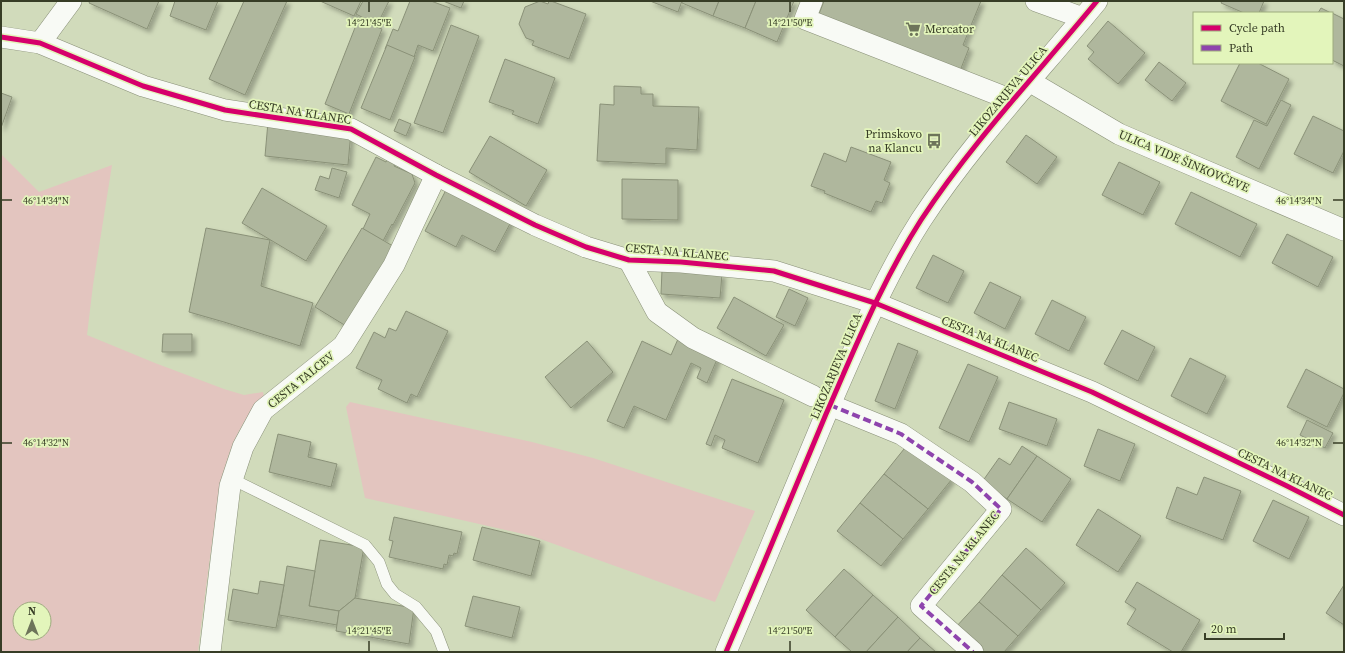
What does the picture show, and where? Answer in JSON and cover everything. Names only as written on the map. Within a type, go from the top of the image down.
[{"type":"street","points":[[40,43],[71,1]]},
{"type":"street","name":"LIKOZARJEVA ULICA","points":[[812,1],[805,19],[1012,100]]},
{"type":"street","points":[[1036,1],[1083,18]]},
{"type":"street","name":"LIKOZARJEVA ULICA","points":[[726,652],[822,401],[896,262],[925,214],[965,158],[1012,100],[1097,1]]},
{"type":"street","name":"CESTA NA KLANEC","points":[[1,37],[40,43],[143,86],[225,110],[351,129],[436,175],[535,225],[586,247],[629,260],[681,262],[774,271],[874,303],[1092,392],[1344,515]]},
{"type":"street","name":"ULICA VIDE ŠINKOVČEVE","points":[[1029,81],[1119,134],[1344,230]]},
{"type":"street","name":"CESTA TALCEV","points":[[210,652],[230,486],[243,447],[263,410],[343,346],[394,265],[436,175]]},
{"type":"street","name":"CESTA NA KLANEC","points":[[629,260],[657,312],[693,338],[822,401],[902,434],[972,482],[1001,509],[920,606],[973,652]]},
{"type":"lane","points":[[232,479],[365,545],[379,562],[387,584],[395,594],[416,607],[436,631],[444,652]]},
{"type":"shaded area","points":[[1,154],[39,192],[112,165],[93,285],[87,335],[224,389],[244,395],[263,392],[264,397],[250,413],[232,447],[221,484],[206,584],[198,652],[1,652]]},
{"type":"shaded area","points":[[350,402],[532,442],[593,458],[755,511],[715,602],[532,536],[365,498],[346,407]]},
{"type":"building","points":[[90,1],[159,1],[147,29],[89,3]]},
{"type":"building","points":[[175,1],[218,1],[206,30],[170,16]]},
{"type":"building","points":[[244,1],[287,1],[245,95],[209,79]]},
{"type":"building","points":[[320,1],[361,1],[354,16]]},
{"type":"building","points":[[363,1],[389,1],[377,25],[356,14]]},
{"type":"building","points":[[410,1],[431,1],[450,8],[433,51],[418,45],[413,60],[385,49],[393,29],[398,31]]},
{"type":"building","points":[[443,1],[464,1],[461,8]]},
{"type":"building","points":[[540,1],[548,4],[549,1],[551,1],[586,14],[569,59],[532,45],[534,41],[526,38],[519,24],[525,7]]},
{"type":"building","points":[[650,1],[682,1],[678,12]]},
{"type":"building","points":[[682,1],[719,1],[713,16],[682,3]]},
{"type":"building","points":[[719,1],[756,1],[745,28],[713,16]]},
{"type":"building","points":[[756,1],[794,1],[777,42],[745,28]]},
{"type":"building","name":"Mercator","points":[[824,1],[981,1],[963,45],[969,48],[958,76],[819,14]]},
{"type":"building","points":[[1222,1],[1264,1],[1259,12],[1242,12],[1221,3]]},
{"type":"building","points":[[1321,8],[1329,12],[1319,12]]},
{"type":"building","points":[[1333,14],[1344,19],[1344,66],[1333,60]]},
{"type":"building","points":[[358,20],[382,29],[349,114],[325,104]]},
{"type":"building","points":[[1108,21],[1145,53],[1118,84],[1088,59],[1094,52],[1087,46]]},
{"type":"building","points":[[451,25],[479,36],[443,133],[414,123]]},
{"type":"building","points":[[387,45],[415,57],[390,120],[361,108]]},
{"type":"building","points":[[505,59],[555,78],[538,124],[512,114],[514,111],[489,102]]},
{"type":"building","points":[[1159,62],[1186,83],[1172,101],[1145,80]]},
{"type":"building","points":[[1240,64],[1260,64],[1289,79],[1266,124],[1221,101]]},
{"type":"building","points":[[614,86],[641,87],[641,94],[653,94],[653,106],[699,107],[697,150],[666,148],[666,164],[597,161],[600,104],[614,105]]},
{"type":"building","points":[[1,93],[12,97],[1,128]]},
{"type":"building","points":[[1281,100],[1291,105],[1259,169],[1236,157],[1254,120],[1267,126]]},
{"type":"building","points":[[1313,116],[1344,131],[1344,151],[1333,173],[1294,154]]},
{"type":"building","points":[[399,119],[411,124],[406,136],[394,131]]},
{"type":"building","points":[[268,122],[351,131],[348,165],[265,156]]},
{"type":"building","points":[[1026,135],[1057,157],[1037,184],[1006,162]]},
{"type":"building","points":[[490,136],[547,170],[526,206],[469,172]]},
{"type":"building","points":[[851,147],[891,162],[884,180],[890,183],[882,203],[876,201],[871,212],[824,193],[825,191],[811,186],[824,153],[846,162]]},
{"type":"building","points":[[376,157],[386,162],[387,160],[395,164],[394,166],[412,174],[415,183],[383,241],[363,229],[370,214],[352,205]]},
{"type":"building","points":[[1119,162],[1160,182],[1143,215],[1102,195]]},
{"type":"building","points":[[332,168],[347,172],[339,198],[315,190],[320,176],[329,179]]},
{"type":"building","points":[[622,179],[678,180],[678,220],[622,219]]},
{"type":"building","points":[[448,186],[512,220],[495,252],[462,235],[456,247],[425,231]]},
{"type":"building","points":[[262,188],[327,226],[306,261],[242,223]]},
{"type":"building","points":[[1191,192],[1257,224],[1240,257],[1175,224]]},
{"type":"building","points":[[206,228],[270,240],[261,286],[313,303],[300,346],[189,312]]},
{"type":"building","points":[[362,228],[398,249],[351,329],[315,307]]},
{"type":"building","points":[[1287,234],[1333,257],[1318,287],[1272,263]]},
{"type":"building","points":[[933,255],[964,271],[948,303],[916,288]]},
{"type":"building","points":[[662,270],[722,274],[720,298],[661,294]]},
{"type":"building","points":[[990,282],[1021,297],[1005,329],[974,313]]},
{"type":"building","points":[[789,289],[808,298],[795,326],[776,317]]},
{"type":"building","points":[[734,297],[784,325],[766,356],[717,328]]},
{"type":"building","points":[[1052,300],[1086,317],[1069,351],[1035,334]]},
{"type":"building","points":[[406,311],[448,331],[417,397],[411,394],[407,403],[378,389],[382,380],[356,368],[374,332],[385,338],[389,328],[396,331]]},
{"type":"building","points":[[1122,330],[1155,347],[1138,381],[1104,364]]},
{"type":"building","points":[[163,334],[192,334],[192,352],[162,352]]},
{"type":"building","points":[[678,339],[718,357],[707,383],[697,378],[701,368],[691,363],[666,420],[634,406],[624,428],[607,421],[642,341],[671,355]]},
{"type":"building","points":[[587,341],[613,372],[571,408],[545,377]]},
{"type":"building","points":[[898,343],[918,351],[895,409],[875,401]]},
{"type":"building","points":[[1190,358],[1226,376],[1207,414],[1171,396]]},
{"type":"building","points":[[968,364],[998,377],[969,442],[939,428]]},
{"type":"building","points":[[1306,369],[1344,389],[1344,393],[1327,427],[1287,407]]},
{"type":"building","points":[[732,379],[784,400],[758,463],[722,448],[725,440],[715,435],[711,446],[706,444]]},
{"type":"building","points":[[1009,402],[1057,419],[1047,446],[999,429]]},
{"type":"building","points":[[1307,420],[1333,433],[1325,448],[1300,435]]},
{"type":"building","points":[[1098,429],[1135,444],[1120,481],[1084,466]]},
{"type":"building","points":[[278,434],[311,442],[308,457],[337,464],[331,487],[269,472]]},
{"type":"building","points":[[908,444],[952,479],[928,509],[884,474]]},
{"type":"building","points":[[1022,446],[1037,456],[1007,499],[982,482],[999,458],[1010,465]]},
{"type":"building","points":[[1037,456],[1071,479],[1042,522],[1007,499]]},
{"type":"building","points":[[884,474],[928,509],[903,539],[860,503]]},
{"type":"building","points":[[1204,477],[1241,491],[1223,540],[1166,518],[1177,487],[1197,495]]},
{"type":"building","points":[[1273,500],[1309,517],[1289,559],[1253,541]]},
{"type":"building","points":[[860,503],[903,539],[881,566],[837,531]]},
{"type":"building","points":[[1098,509],[1141,536],[1118,572],[1076,545]]},
{"type":"building","points":[[394,517],[462,532],[457,554],[454,553],[453,556],[449,555],[447,565],[444,564],[443,569],[389,557],[393,541],[389,540]]},
{"type":"building","points":[[482,527],[540,541],[531,576],[473,560]]},
{"type":"building","points":[[320,540],[364,547],[355,598],[339,611],[309,606]]},
{"type":"building","points":[[1026,548],[1065,583],[1041,610],[1002,575]]},
{"type":"building","points":[[287,566],[315,571],[309,606],[339,611],[337,625],[279,615]]},
{"type":"building","points":[[844,569],[873,595],[835,637],[806,610]]},
{"type":"building","points":[[1002,575],[1041,610],[1018,636],[979,602]]},
{"type":"building","points":[[260,581],[284,585],[276,628],[228,620],[233,589],[258,594]]},
{"type":"building","points":[[1137,582],[1200,620],[1181,652],[1173,652],[1127,624],[1136,609],[1125,602]]},
{"type":"building","points":[[1344,585],[1344,625],[1326,613]]},
{"type":"building","points":[[873,595],[898,617],[866,652],[852,652],[835,637]]},
{"type":"building","points":[[473,596],[520,607],[512,638],[465,626]]},
{"type":"building","points":[[355,598],[414,608],[409,644],[336,631],[339,611]]},
{"type":"building","points":[[979,602],[1018,636],[1004,652],[982,652],[955,628]]},
{"type":"building","points":[[898,617],[920,638],[907,652],[866,652]]},
{"type":"building","points":[[920,638],[936,652],[907,652]]},
{"type":"marked path","points":[[830,405],[901,434],[972,482],[1001,509],[921,606],[973,652]]},
{"type":"cycle path","points":[[726,652],[826,414],[881,291],[907,243],[921,220],[962,163],[1006,108],[1097,1]]},
{"type":"cycle path","points":[[1,37],[40,43],[143,86],[225,110],[351,129],[436,175],[535,225],[586,247],[629,260],[681,262],[774,271],[875,303],[1092,392],[1344,515]]},
{"type":"place","name":"Mercator","points":[[913,29]]},
{"type":"place","name":"Primskovo na Klancu","points":[[934,141]]}]
